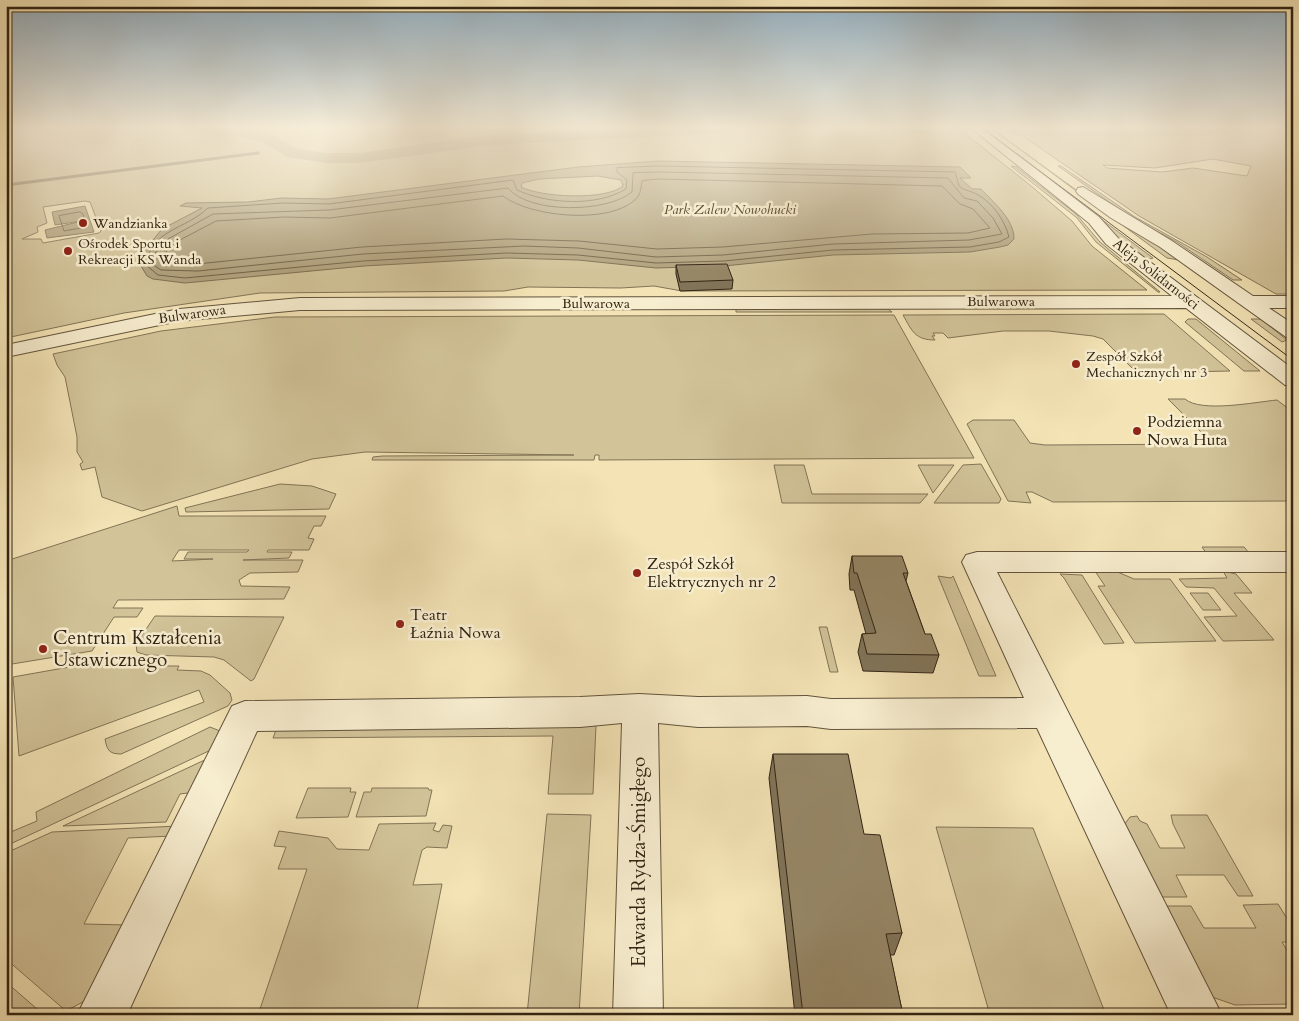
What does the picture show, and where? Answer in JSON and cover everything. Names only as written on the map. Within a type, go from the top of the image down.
[{"type":"street","name":"Aleja Solidarności","points":[[1037,176],[1094,220],[1112,240],[1149,270],[1293,380]]},
{"type":"street","name":"Aleja Solidarności","points":[[1070,181],[1116,215],[1166,244],[1293,333]]},
{"type":"street","points":[[1149,270],[1151,264],[1165,262],[1201,268]]},
{"type":"street","name":"Bulwarowa","points":[[6,350],[179,315],[300,304],[1190,302]]},
{"type":"street","points":[[1248,302],[1293,302]]},
{"type":"street","points":[[1238,339],[1271,348],[1293,347]]},
{"type":"street","points":[[1197,1015],[977,562],[1293,562]]},
{"type":"street","points":[[102,1015],[245,716],[640,709],[698,712],[807,710],[831,714],[1049,713]]},
{"type":"street","name":"Edwarda Rydza-Śmigłego","points":[[638,1015],[640,709]]},
{"type":"green space","name":"Park Zalew Nowohucki","points":[[6,176],[1018,176],[1072,221],[1092,246],[1147,290],[682,291],[654,286],[621,288],[528,287],[504,291],[260,293],[124,313],[6,338]],"holes":[[[85,201],[90,202],[101,231],[99,233],[43,243],[41,239],[22,239],[38,232],[37,227],[47,223],[43,207]]]},
{"type":"green space","points":[[1023,176],[1027,176],[1076,214],[1100,242],[1160,292],[1096,242],[1077,218]]},
{"type":"green space","points":[[1042,176],[1153,258],[1146,260],[1119,239],[1099,219]]},
{"type":"green space","points":[[1055,176],[1115,218],[1150,238],[1179,260],[1167,258]]},
{"type":"green space","points":[[1072,176],[1075,176],[1135,217],[1207,257],[1242,280],[1233,280],[1177,242],[1132,218]]},
{"type":"green space","points":[[1080,176],[1293,176],[1293,294],[1276,294],[1139,216]]},
{"type":"green space","points":[[736,307],[888,309],[892,312],[736,312]]},
{"type":"green space","points":[[1164,314],[1230,371],[1137,373],[1103,339],[1093,336],[1049,331],[1003,331],[948,338],[943,333],[933,333],[935,336],[932,336],[935,340],[928,340],[915,334],[903,315]]},
{"type":"green space","points":[[894,315],[974,458],[599,460],[599,455],[595,455],[594,460],[372,460],[373,457],[382,456],[574,455],[365,452],[312,459],[142,511],[102,497],[95,467],[82,470],[80,464],[83,462],[77,452],[77,437],[65,377],[57,365],[53,354],[161,331],[275,317]]},
{"type":"green space","points":[[1188,319],[1196,319],[1260,371],[1244,371],[1185,322]]},
{"type":"green space","points":[[1251,319],[1261,319],[1287,340],[1282,342]]},
{"type":"green space","points":[[1168,399],[1185,399],[1193,403],[1216,406],[1277,400],[1293,412],[1293,501],[1053,502],[1032,492],[1026,492],[1031,503],[1008,501],[967,424],[973,420],[1014,420],[1030,443],[1045,445],[1213,444]]},
{"type":"green space","points":[[981,464],[1001,499],[999,503],[934,503],[963,465]]},
{"type":"green space","points":[[774,465],[804,465],[812,494],[928,494],[920,503],[782,503]]},
{"type":"green space","points":[[918,465],[954,465],[933,493]]},
{"type":"green space","points":[[280,484],[312,486],[336,494],[329,509],[186,512],[185,508]]},
{"type":"green space","points":[[177,506],[179,516],[326,516],[321,526],[314,526],[308,538],[314,539],[309,550],[268,550],[267,552],[292,552],[289,558],[243,560],[303,560],[298,572],[250,573],[239,580],[241,586],[290,587],[284,599],[118,600],[113,608],[143,608],[137,617],[114,617],[92,651],[12,664],[6,594],[6,561]],"holes":[[[179,550],[249,550],[247,552],[188,552],[184,559],[213,559],[172,561]]]},
{"type":"green space","points":[[1202,547],[1244,547],[1250,554],[1207,554]]},
{"type":"green space","points":[[1093,568],[1108,568],[1134,579],[1170,579],[1216,641],[1135,643],[1098,586],[1105,586]]},
{"type":"green space","points":[[1223,571],[1236,574],[1252,593],[1234,593],[1274,640],[1223,641],[1204,617],[1237,616],[1214,588],[1186,587],[1179,579],[1227,578]]},
{"type":"green space","points":[[1060,574],[1082,575],[1124,643],[1104,644]]},
{"type":"green space","points":[[938,576],[951,578],[953,576],[996,676],[979,676]]},
{"type":"green space","points":[[1190,593],[1208,593],[1221,610],[1203,610]]},
{"type":"green space","points":[[155,616],[284,617],[254,679],[251,681],[224,660],[214,657],[146,655],[137,652],[136,644]]},
{"type":"green space","points":[[819,627],[827,627],[838,672],[830,672]]},
{"type":"green space","points":[[75,666],[179,666],[177,670],[201,671],[210,675],[230,693],[232,700],[228,706],[121,754],[109,751],[105,739],[204,702],[199,690],[19,756],[13,677]]},
{"type":"green space","points":[[596,725],[593,794],[548,794],[553,736],[273,738],[277,727]]},
{"type":"green space","points":[[210,727],[220,731],[213,749],[6,846],[6,834],[37,821],[36,812]]},
{"type":"green space","points":[[209,758],[195,792],[180,794],[166,822],[63,826]]},
{"type":"green space","points":[[308,788],[351,788],[350,792],[356,792],[348,817],[296,818]]},
{"type":"green space","points":[[372,788],[428,788],[432,790],[426,816],[356,817],[364,792],[371,792]]},
{"type":"green space","points":[[547,814],[591,815],[579,1015],[527,1015]]},
{"type":"green space","points":[[1171,815],[1207,815],[1253,896],[1238,896],[1224,875],[1176,875],[1187,897],[1157,897],[1124,825],[1130,817],[1137,816],[1140,821],[1147,824],[1160,848],[1185,848],[1173,824]]},
{"type":"green space","points":[[436,823],[433,830],[439,832],[443,825],[452,826],[447,848],[427,847],[422,850],[413,885],[442,884],[416,1015],[258,1015],[307,869],[278,869],[286,847],[274,846],[279,831],[328,838],[337,849],[369,850],[379,824]]},
{"type":"green space","points":[[178,826],[173,836],[128,838],[84,924],[129,925],[92,997],[66,1011],[6,959],[6,853],[52,832]]},
{"type":"green space","points":[[936,827],[1033,828],[1106,1015],[990,1015]]},
{"type":"green space","points":[[1278,904],[1293,928],[1293,942],[1282,942],[1293,960],[1293,1004],[1235,1005],[1212,997],[1161,906],[1191,906],[1204,928],[1256,928],[1243,905]]},
{"type":"green space","points":[[6,982],[44,1015],[6,1015]]},
{"type":"water","points":[[510,176],[969,176],[971,178],[960,178],[972,189],[981,189],[1002,212],[1011,225],[1014,239],[1008,245],[970,252],[833,255],[724,266],[656,268],[578,260],[506,258],[364,266],[185,283],[153,279],[147,276],[141,266],[144,251],[162,229],[202,208],[180,206],[186,203],[248,202],[282,198],[328,199]],"holes":[[[598,176],[621,180],[623,186],[614,191],[588,196],[542,193],[521,187],[522,183],[539,179]]]},
{"type":"water","name":"Wandzianka","points":[[85,206],[94,232],[47,238],[45,230],[82,221],[55,225],[52,212]]},
{"type":"building","points":[[727,264],[733,280],[680,282],[676,265]]},
{"type":"building","points":[[852,556],[902,556],[908,573],[903,573],[925,634],[931,634],[939,655],[867,654],[862,634],[876,633],[857,573],[854,573]]},
{"type":"building","points":[[773,754],[848,754],[864,834],[880,835],[902,933],[886,934],[903,1015],[803,1015]]},
{"type":"waterway","points":[[6,185],[80,176]]},
{"type":"tram line","points":[[1046,176],[1293,360]]},
{"type":"place","name":"Wandzianka","points":[[83,223]]},
{"type":"place","name":"Ośrodek Sportu i Rekreacji KS Wanda","points":[[68,251]]},
{"type":"place","name":"Zespół Szkół Mechanicznych nr 3","points":[[1076,364]]},
{"type":"place","name":"Podziemna Nowa Huta","points":[[1137,431]]},
{"type":"place","name":"Zespół Szkół Elektrycznych nr 2","points":[[637,573]]},
{"type":"place","name":"Teatr Łaźnia Nowa","points":[[400,624]]},
{"type":"place","name":"Centrum Kształcenia Ustawicznego","points":[[43,649]]}]
